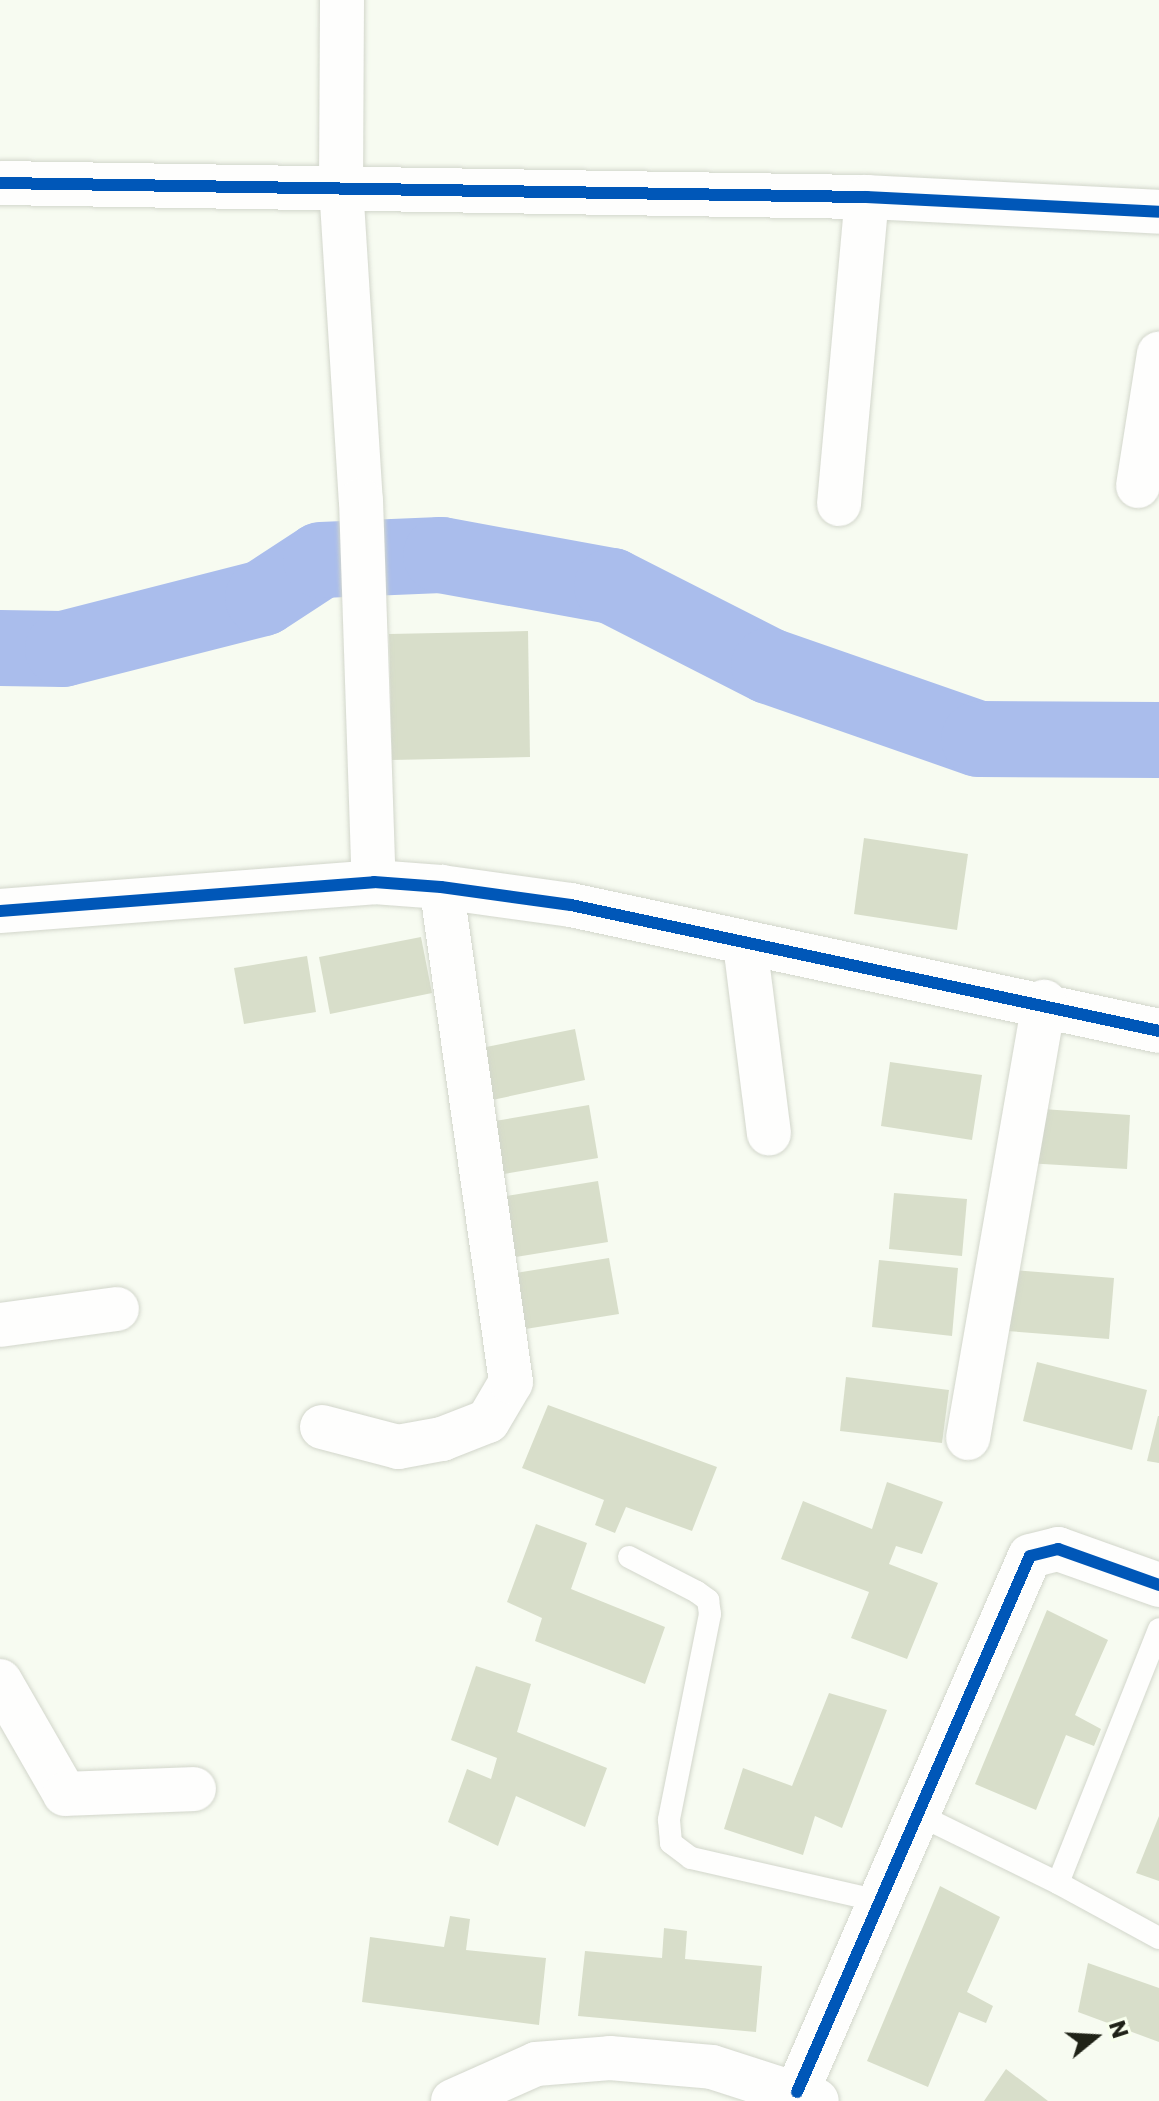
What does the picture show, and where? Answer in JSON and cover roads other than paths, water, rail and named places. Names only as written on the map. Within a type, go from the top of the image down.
[{"type":"street","points":[[342,0],[341,186],[361,500],[374,882]]},
{"type":"street","points":[[0,183],[341,186],[867,197],[1159,212]]},
{"type":"street","points":[[839,504],[867,197]]},
{"type":"street","points":[[1138,486],[1159,354]]},
{"type":"street","points":[[0,911],[374,882],[441,887],[571,905],[745,944],[1044,1002],[1159,1031]]},
{"type":"street","points":[[322,1427],[398,1447],[442,1439],[488,1421],[511,1382],[441,887]]},
{"type":"street","points":[[745,944],[769,1133]]},
{"type":"street","points":[[968,1438],[1044,1002]]},
{"type":"street","points":[[0,1325],[117,1309]]},
{"type":"street","points":[[453,2101],[536,2064],[610,2058],[712,2067],[807,2097],[878,1901],[1030,1556],[1058,1549],[1159,1585]]},
{"type":"street","points":[[0,1681],[65,1794],[194,1789]]},
{"type":"lane","points":[[629,1557],[708,1600],[710,1614],[669,1820],[671,1843],[691,1858],[878,1901]]},
{"type":"lane","points":[[1058,1883],[1159,1629]]},
{"type":"lane","points":[[917,1814],[1058,1883],[1159,1938]]},
{"type":"waterway","points":[[0,648],[63,649],[263,598],[321,560],[441,555],[612,586],[769,666],[979,739],[1159,740]]}]
